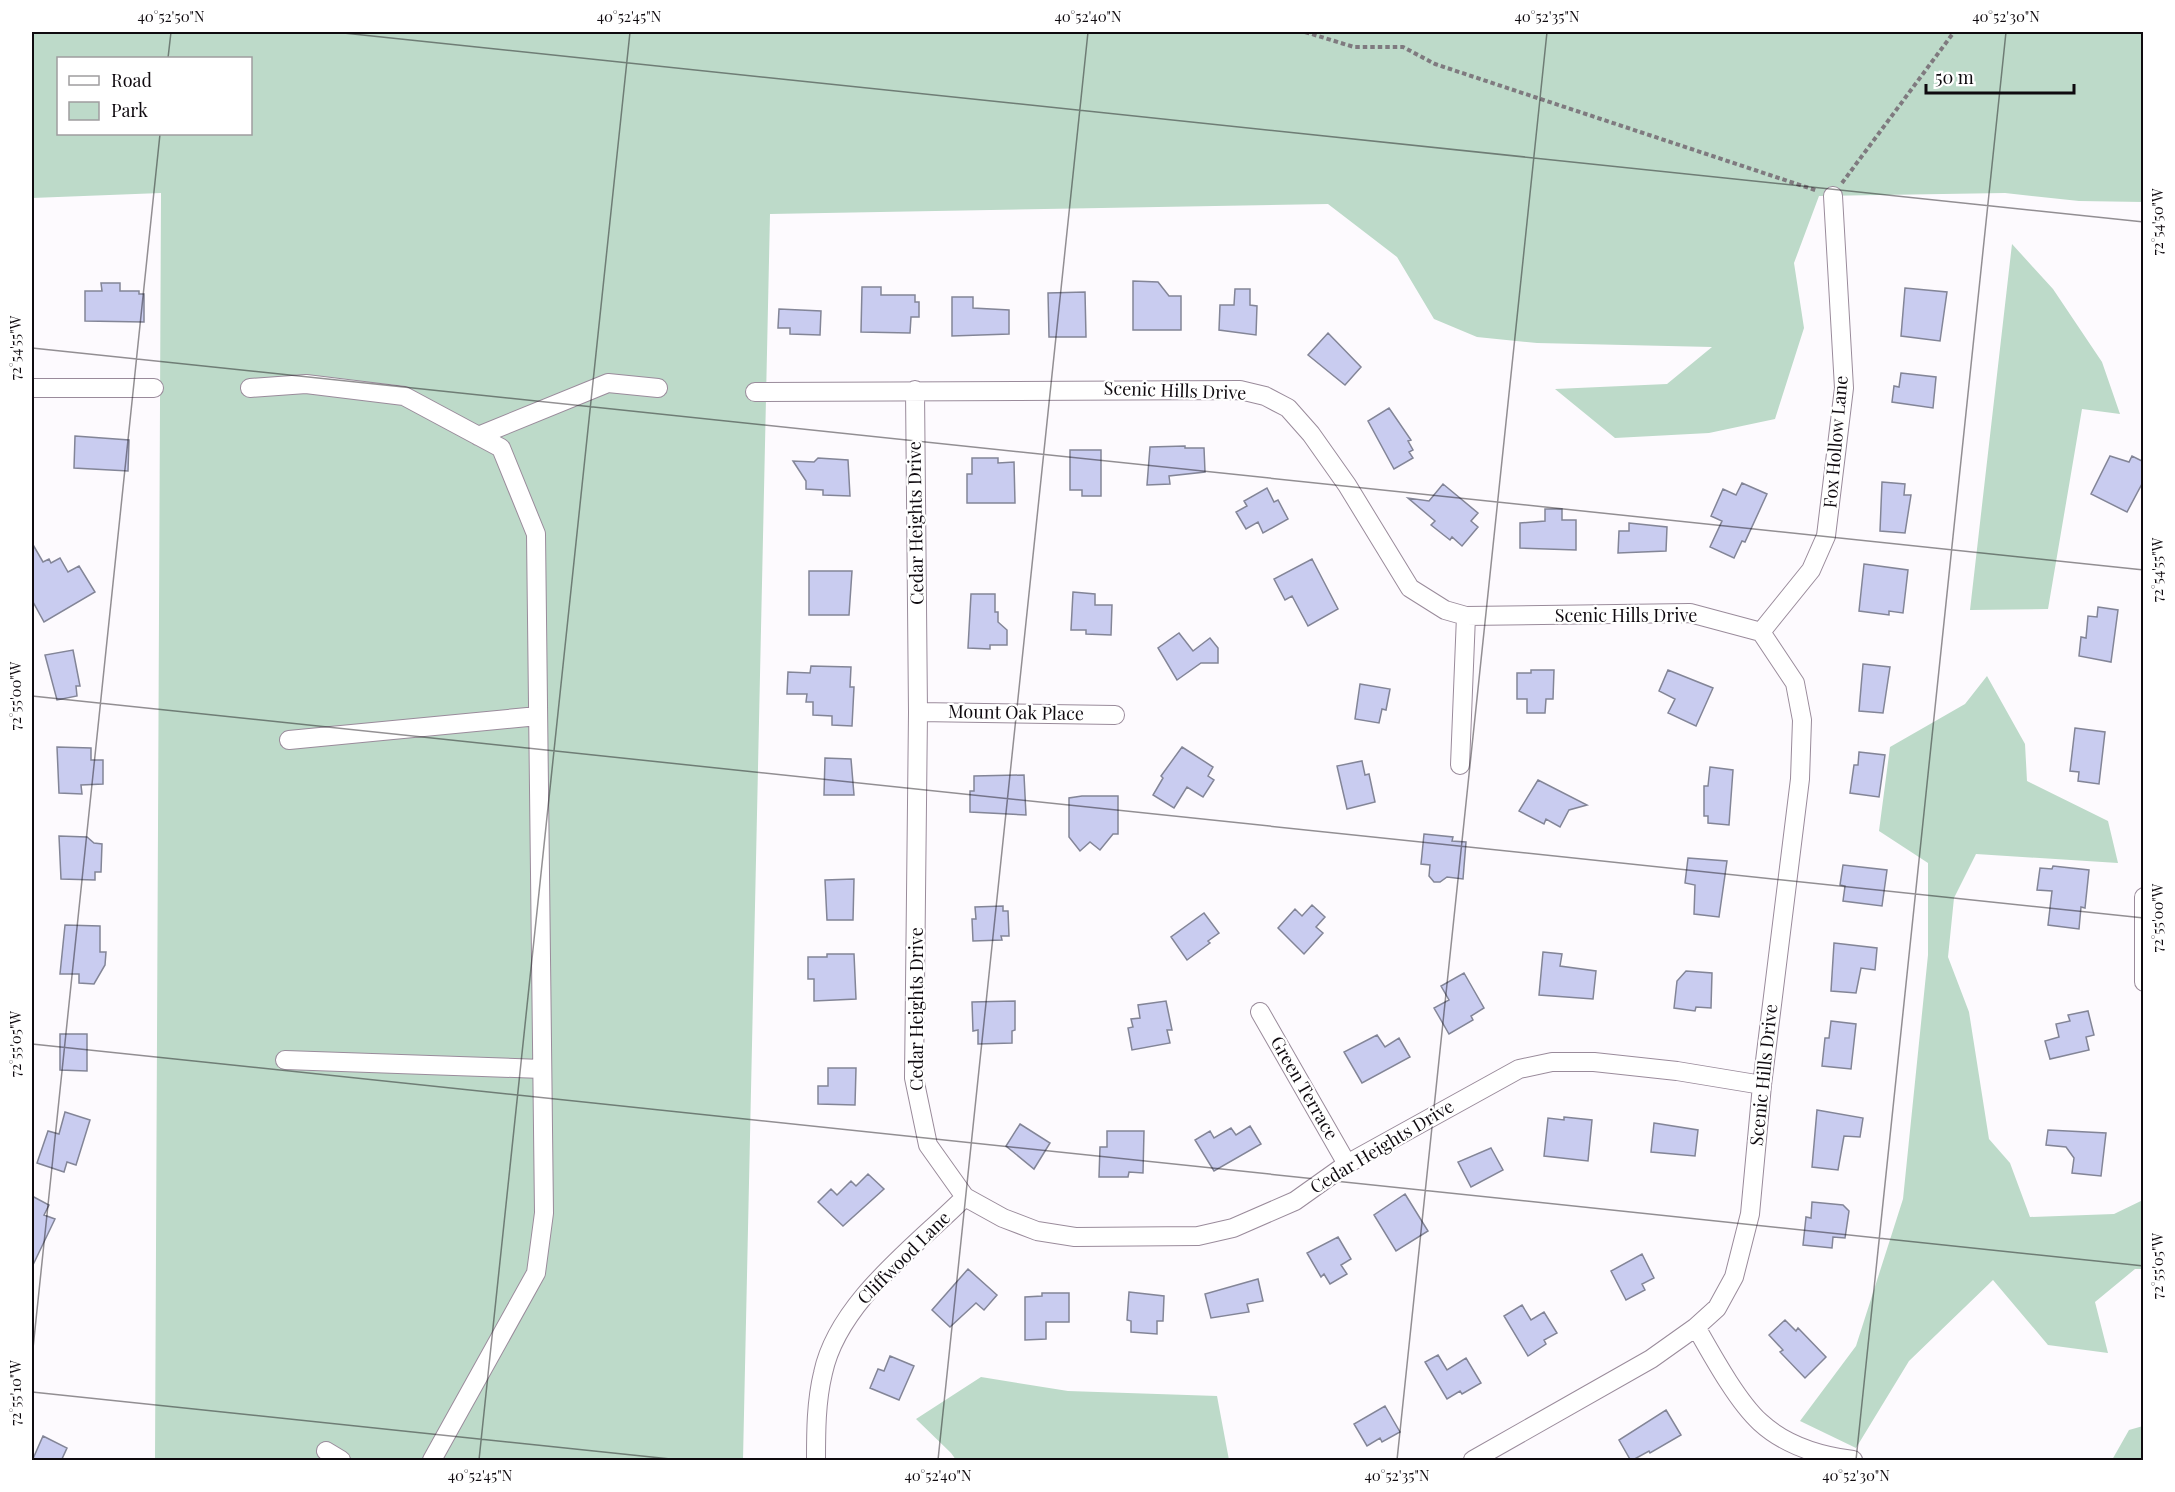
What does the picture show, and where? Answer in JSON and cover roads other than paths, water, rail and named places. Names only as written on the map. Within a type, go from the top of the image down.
[{"type":"street","name":"Fox Hollow Lane","points":[[1761,632],[1811,570],[1826,536],[1844,388],[1833,196]]},
{"type":"street","points":[[478,436],[608,383],[658,388]]},
{"type":"street","points":[[250,388],[306,384],[404,396],[501,448],[536,534],[544,1213],[536,1273],[432,1461]]},
{"type":"street","points":[[32,388],[154,388]]},
{"type":"street","name":"Cedar Heights Drive","points":[[915,390],[918,712],[914,1078],[928,1145],[965,1197],[1003,1218],[1037,1231],[1074,1237],[1198,1236],[1233,1228],[1295,1201],[1347,1164],[1486,1085],[1519,1069],[1552,1062],[1594,1062],[1677,1071],[1762,1085]]},
{"type":"street","name":"Scenic Hills Drive","points":[[755,392],[1240,390],[1265,396],[1288,408],[1311,434],[1347,485],[1410,588],[1445,610],[1466,616],[1690,613],[1761,632],[1795,683],[1802,720],[1800,780],[1762,1085],[1750,1214],[1745,1242],[1734,1277],[1717,1308],[1696,1327],[1651,1359],[1473,1461]]},
{"type":"street","points":[[1460,765],[1466,616]]},
{"type":"street","name":"Mount Oak Place","points":[[918,712],[1115,715]]},
{"type":"street","points":[[289,740],[538,716]]},
{"type":"street","points":[[2144,897],[2144,982]]},
{"type":"street","name":"Green Terrace","points":[[1260,1012],[1347,1164]]},
{"type":"street","points":[[285,1060],[542,1069]]},
{"type":"street","name":"Cliffwood Lane","points":[[816,1461],[816,1428],[823,1373],[832,1347],[846,1320],[878,1280],[965,1197]]},
{"type":"street","points":[[1696,1327],[1722,1372],[1760,1422],[1812,1452],[1853,1461]]}]
